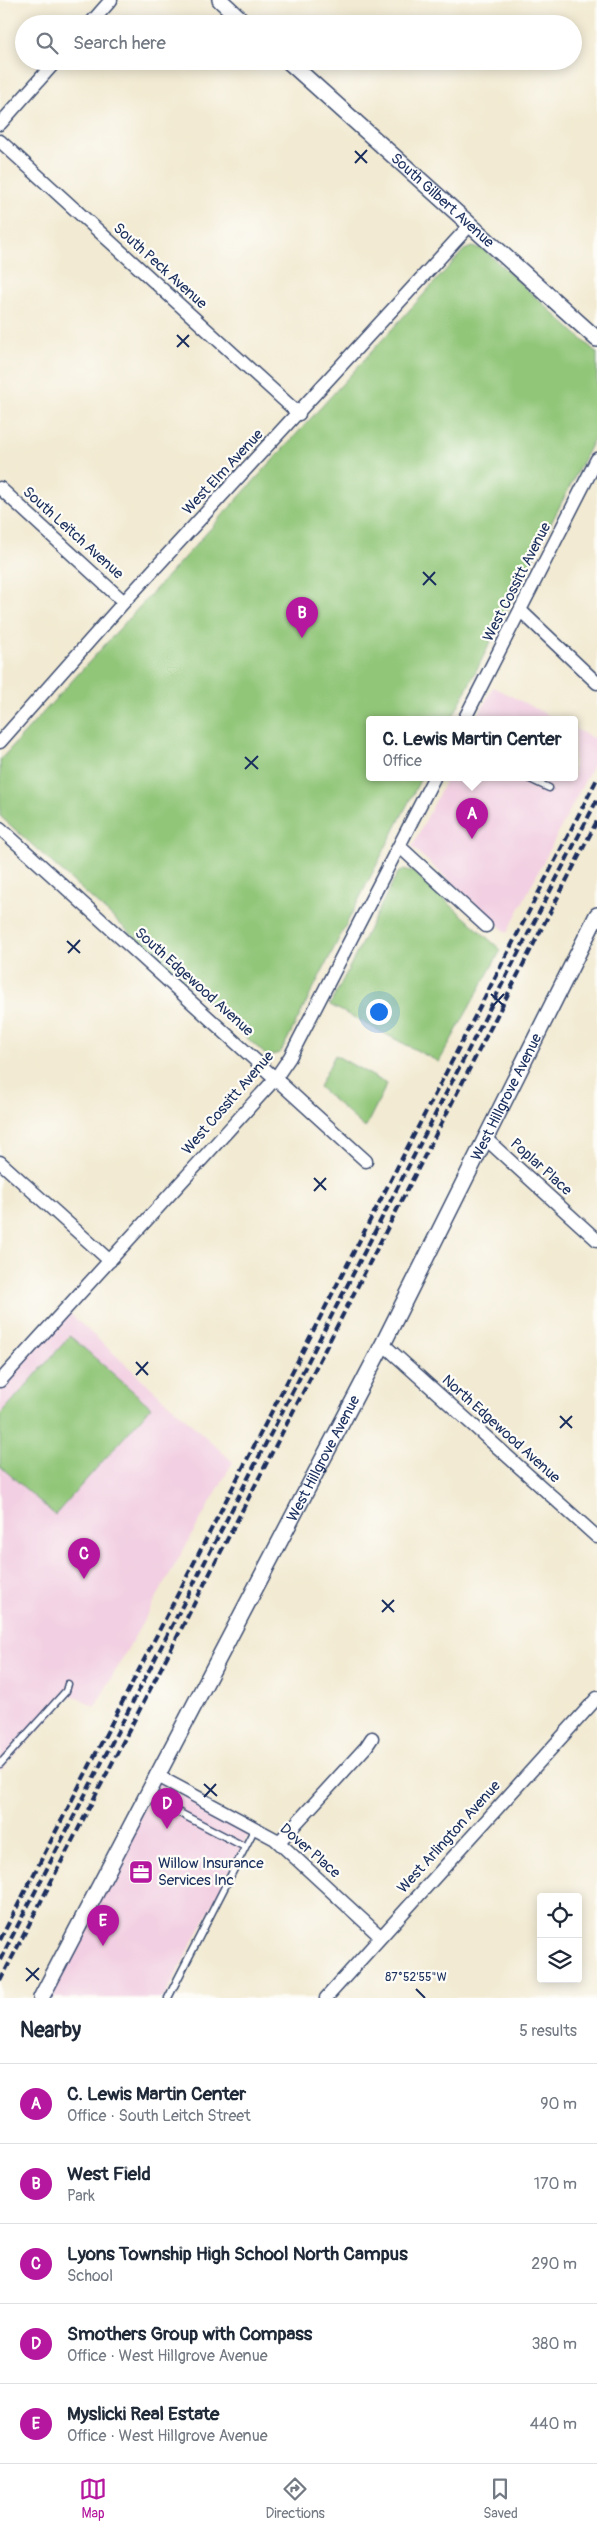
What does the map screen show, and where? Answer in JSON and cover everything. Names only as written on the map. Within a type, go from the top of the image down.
[{"type":"street","points":[[98,15],[111,0]]},
{"type":"street","points":[[220,0],[236,15]]},
{"type":"street","points":[[0,124],[48,70]]},
{"type":"street","name":"South Gilbert Avenue","points":[[298,70],[597,339]]},
{"type":"street","name":"South Peck Avenue","points":[[0,141],[299,414]]},
{"type":"street","name":"West Elm Avenue","points":[[0,742],[124,602],[299,414],[470,225]]},
{"type":"street","name":"West Cossitt Avenue","points":[[466,716],[597,459]]},
{"type":"street","name":"South Leitch Avenue","points":[[0,488],[124,602]]},
{"type":"street","points":[[521,611],[597,683]]},
{"type":"street","name":"West Cossitt Avenue","points":[[0,1382],[275,1078],[290,1057],[432,781]]},
{"type":"street","name":"South Edgewood Avenue","points":[[0,828],[366,1161]]},
{"type":"street","points":[[399,846],[486,926]]},
{"type":"street","name":"West Hillgrove Avenue","points":[[41,1998],[156,1775],[384,1344],[486,1139],[592,937],[597,915]]},
{"type":"street","name":"Poplar Place","points":[[486,1139],[597,1240]]},
{"type":"street","points":[[0,1162],[110,1261]]},
{"type":"street","name":"North Edgewood Avenue","points":[[384,1344],[597,1537]]},
{"type":"street","name":"West Arlington Avenue","points":[[326,1998],[597,1698]]},
{"type":"street","points":[[279,1842],[366,1747],[372,1738]]},
{"type":"street","name":"Dover Place","points":[[156,1775],[279,1842],[381,1937]]},
{"type":"lane","points":[[534,781],[549,788]]},
{"type":"lane","points":[[0,1764],[66,1691],[68,1684]]},
{"type":"lane","points":[[146,1795],[245,1847]]},
{"type":"lane","points":[[168,1998],[255,1828]]},
{"type":"shaded area","points":[[493,687],[550,716],[478,716]]},
{"type":"shaded area","points":[[578,730],[597,740],[597,757],[507,933],[412,847],[445,781],[578,781]]},
{"type":"shaded area","points":[[68,1312],[233,1462],[95,1707],[71,1695],[0,1771],[0,1387]]},
{"type":"shaded area","points":[[158,1779],[251,1830],[164,1998],[44,1998]]},
{"type":"green space","points":[[472,247],[483,249],[597,353],[597,433],[453,716],[366,716],[366,781],[419,781],[283,1048],[280,1053],[267,1056],[0,816],[0,760],[464,250]]},
{"type":"green space","points":[[404,869],[414,872],[501,950],[439,1062],[330,1005],[397,874]]},
{"type":"green space","points":[[335,1055],[387,1084],[365,1128],[319,1087]]},
{"type":"green space","points":[[70,1336],[151,1407],[55,1515],[0,1466],[0,1415]]},
{"type":"railway","points":[[0,1940],[597,779]]},
{"type":"railway","points":[[0,1960],[597,800]]},
{"type":"railway","points":[[0,1981],[597,821]]},
{"type":"place","name":"West Field","points":[[302,638]]},
{"type":"place","name":"C. Lewis Martin Center","points":[[472,839]]},
{"type":"place","name":"Lyons Township High School North Campus","points":[[84,1579]]},
{"type":"place","name":"Smothers Group with Compass","points":[[167,1829]]},
{"type":"place","name":"Willow Insurance Services Inc","points":[[141,1872]]},
{"type":"place","name":"Myslicki Real Estate","points":[[103,1946]]}]
